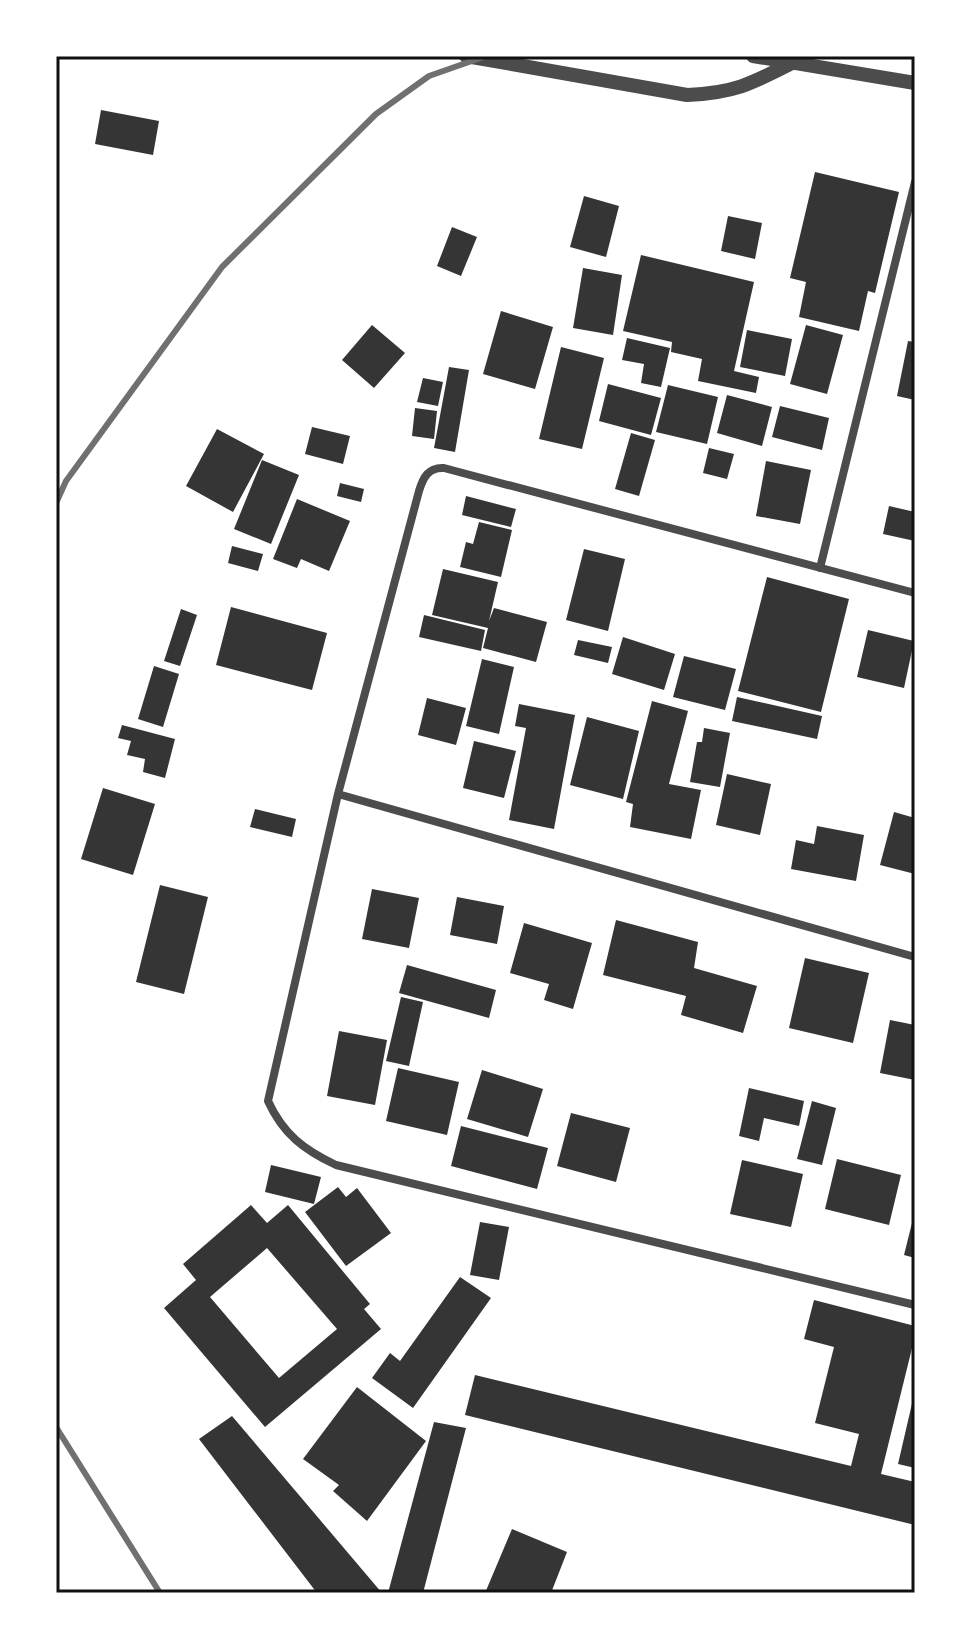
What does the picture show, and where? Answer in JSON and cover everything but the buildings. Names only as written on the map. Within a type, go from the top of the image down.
[{"type":"street","points":[[466,56],[687,95],[718,94],[745,87],[792,63]]},
{"type":"street","points":[[753,56],[915,83]]},
{"type":"street","points":[[820,568],[915,182]]},
{"type":"street","points":[[915,593],[444,468],[427,473],[419,491],[338,794],[268,1101],[276,1119],[292,1139],[312,1154],[336,1165],[915,1305]]},
{"type":"street","points":[[338,794],[915,957]]},
{"type":"railway","points":[[56,503],[66,481],[222,267],[376,114],[429,76],[486,56]]},
{"type":"railway","points":[[56,1427],[160,1593]]}]
